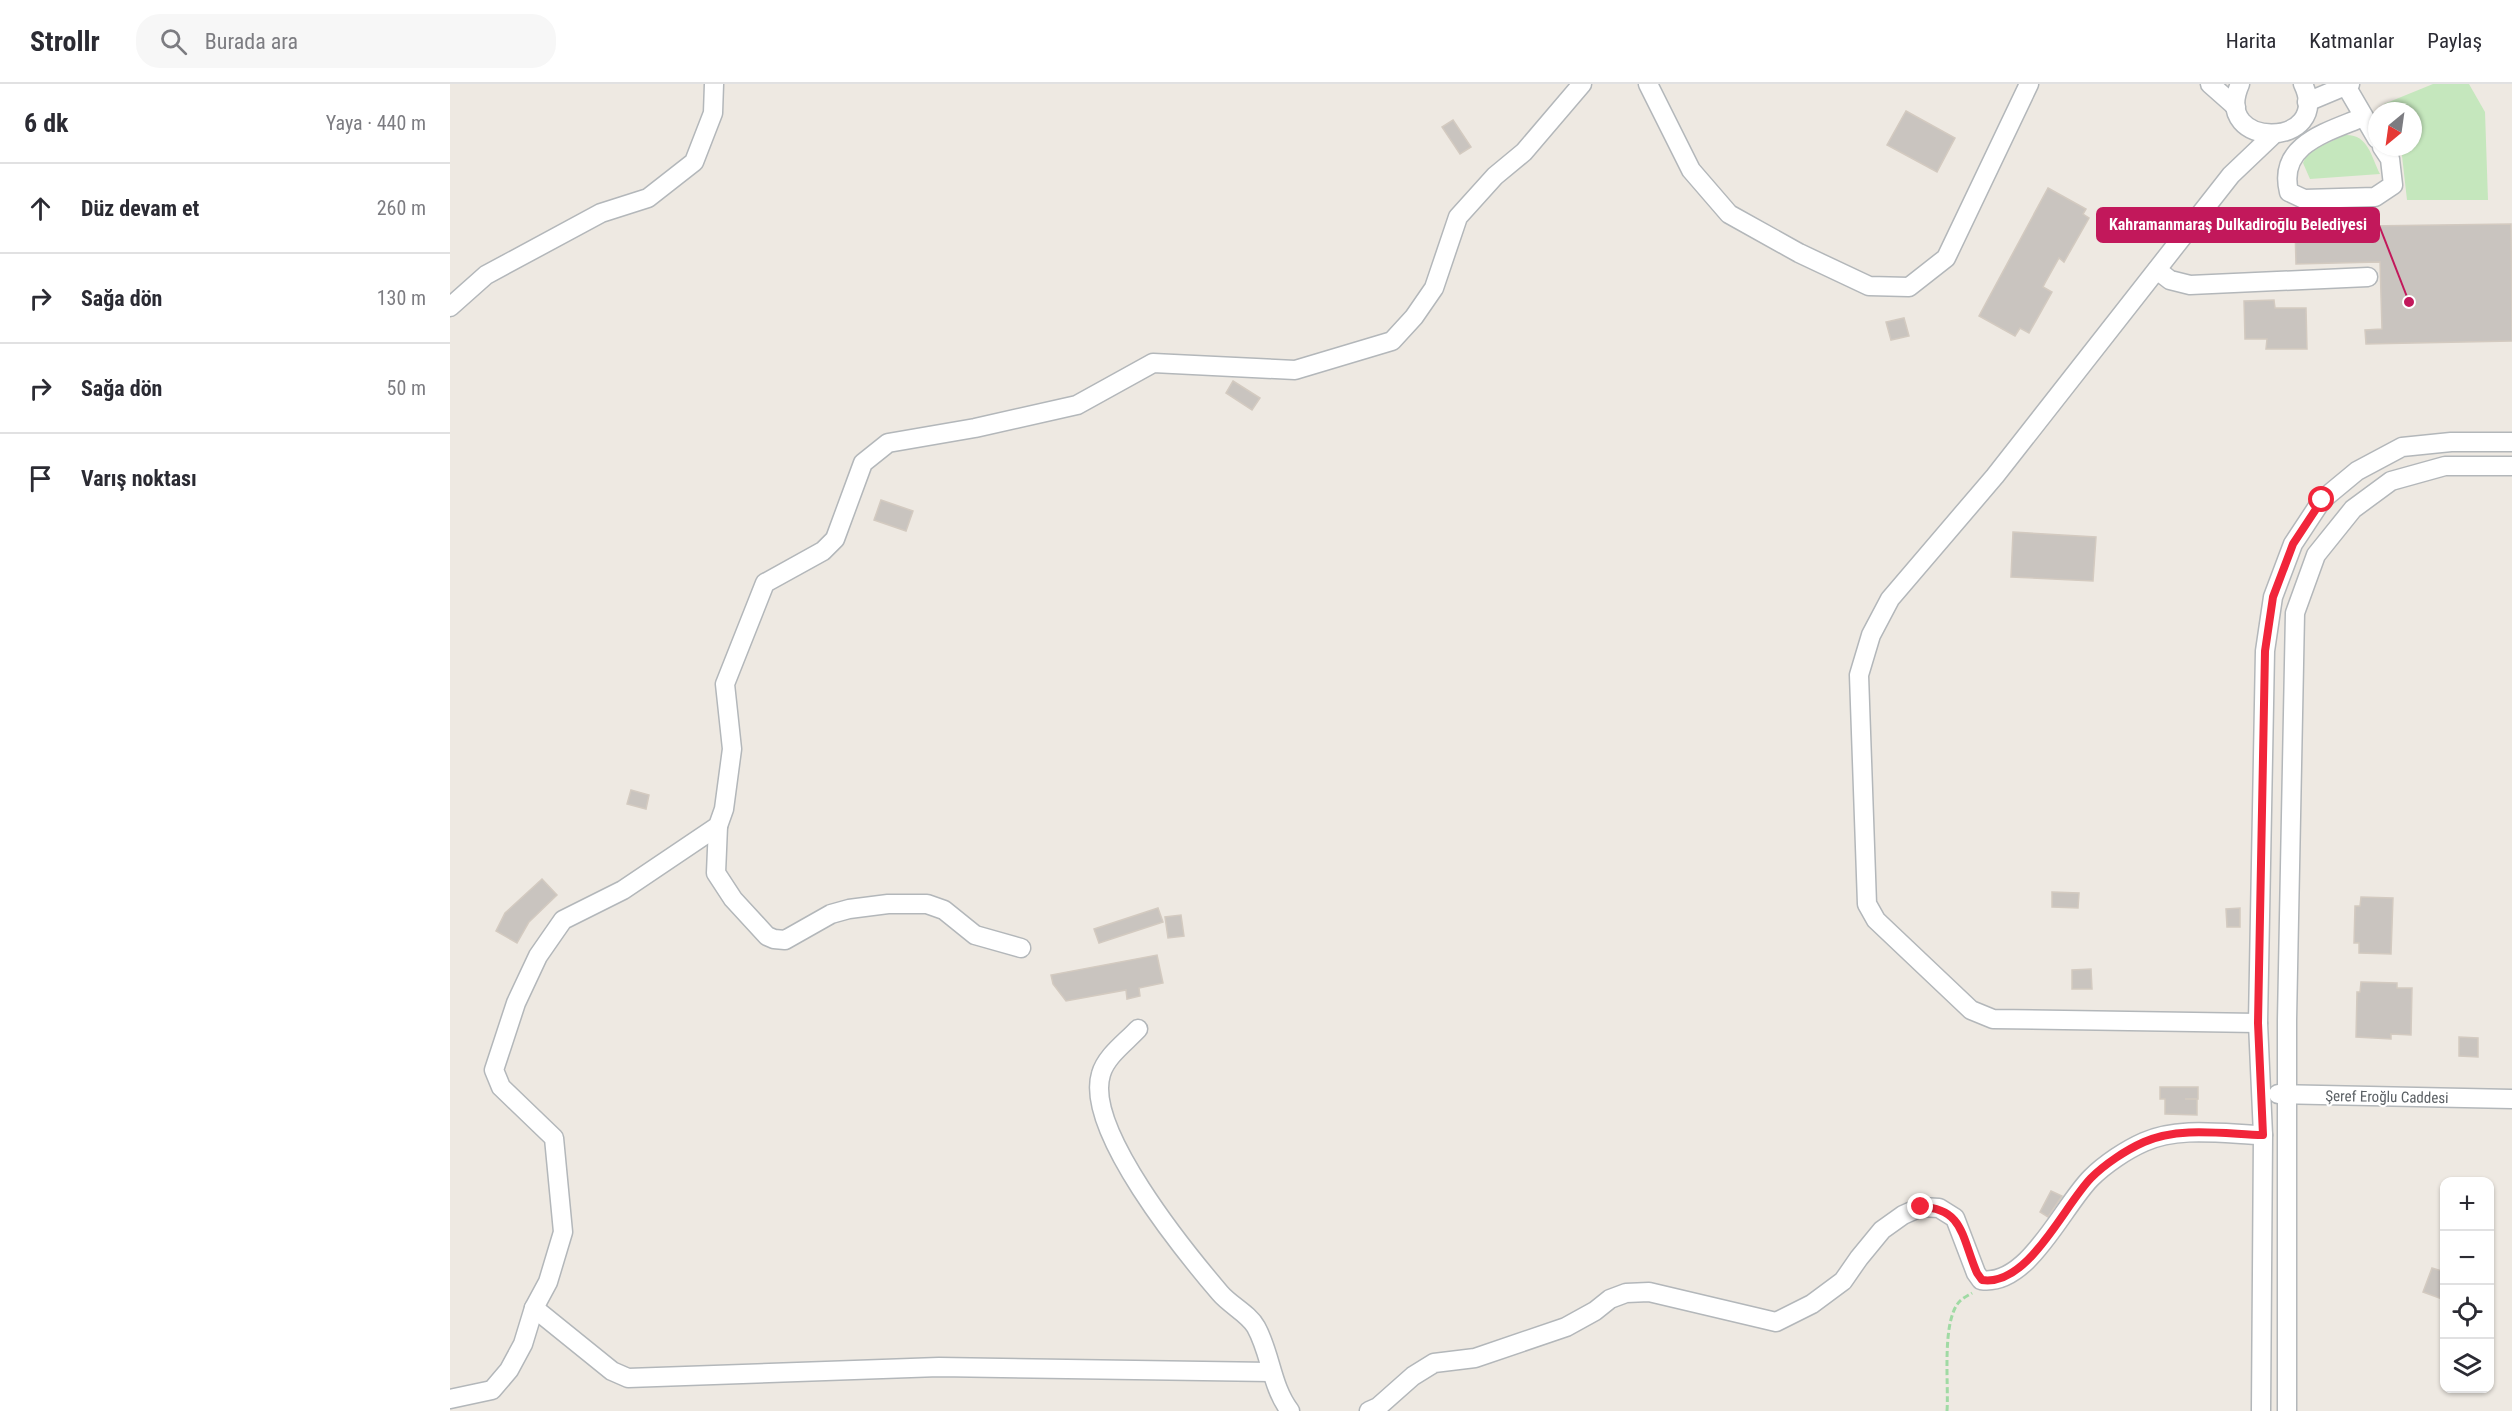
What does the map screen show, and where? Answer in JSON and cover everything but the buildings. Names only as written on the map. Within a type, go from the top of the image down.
[{"type":"street","points":[[450,307],[486,275],[601,213],[648,198],[694,162],[713,113],[714,84]]},
{"type":"street","points":[[1022,948],[975,935],[944,910],[927,904],[888,904],[849,909],[831,914],[785,940],[774,939],[766,936],[716,873],[718,826],[724,809],[732,749],[725,684],[765,583],[823,551],[835,539],[863,463],[888,443],[975,428],[1077,405],[1153,363],[1295,370],[1392,341],[1414,317],[1434,288],[1458,217],[1495,176],[1524,152],[1582,84]]},
{"type":"street","points":[[1648,84],[1691,170],[1729,214],[1799,253],[1869,286],[1910,287],[1946,258],[2028,84]]},
{"type":"street","points":[[2210,84],[2254,131],[2272,136]]},
{"type":"street","points":[[2231,175],[2245,144],[2238,112],[2240,84]]},
{"type":"street","points":[[2258,1023],[1993,1019],[1971,1010],[1876,920],[1867,904],[1860,675],[1871,635],[1890,599],[1995,476],[2231,175],[2272,136],[2292,129],[2300,122],[2307,102],[2303,84]]},
{"type":"street","points":[[2307,102],[2348,85],[2368,125]]},
{"type":"street","points":[[2363,117],[2311,139],[2289,160],[2286,178],[2289,192],[2304,199],[2375,197],[2393,185],[2388,156]]},
{"type":"street","points":[[2157,270],[2170,280],[2190,285],[2368,277]]},
{"type":"street","points":[[2261,1411],[2263,1135],[2258,1023],[2265,651],[2273,597],[2293,544],[2322,500],[2357,471],[2402,447],[2451,442],[2512,442]]},
{"type":"street","points":[[2287,1411],[2288,1095],[2295,613],[2316,555],[2353,509],[2391,481],[2445,466],[2512,465]]},
{"type":"street","points":[[450,1399],[492,1390],[509,1370],[523,1344],[534,1308],[548,1282],[563,1232],[554,1137],[501,1087],[494,1070],[516,1003],[538,956],[563,920],[623,890],[718,826]]},
{"type":"street","points":[[1138,1029],[1107,1062],[1101,1075],[1100,1099],[1109,1128],[1158,1216],[1221,1294],[1256,1326],[1279,1395],[1290,1411]]},
{"type":"street","name":"Şeref Eroğlu Caddesi","points":[[2261,1094],[2512,1099]]},
{"type":"street","points":[[1369,1411],[1378,1407],[1413,1376],[1434,1363],[1474,1358],[1566,1327],[1595,1311],[1610,1299],[1626,1293],[1649,1293],[1776,1322],[1812,1304],[1844,1281],[1882,1230],[1921,1207],[1939,1208],[1955,1218],[1982,1280],[1994,1282],[2012,1273],[2043,1244],[2092,1177],[2126,1152],[2146,1141],[2171,1135],[2202,1133],[2263,1135]]},
{"type":"street","points":[[534,1308],[612,1371],[628,1378],[939,1367],[1271,1372]]},
{"type":"path","points":[[1947,1411],[1948,1340],[1952,1318],[1959,1301],[1977,1291],[1982,1280]]},
{"type":"green space","points":[[2433,84],[2469,84],[2485,112],[2488,200],[2407,200],[2402,156],[2422,156],[2422,102],[2389,102]]},
{"type":"green space","points":[[2345,135],[2353,136],[2359,138],[2368,147],[2368,156],[2372,156],[2380,174],[2310,179],[2303,163],[2308,152]]},
{"type":"place","name":"Kahramanmaraş Dulkadiroğlu Belediyesi","points":[[2409,302]]},
{"type":"route","points":[[1921,1207],[1939,1208],[1955,1218],[1977,1273],[1982,1280],[1994,1282],[2012,1273],[2043,1244],[2078,1193],[2092,1177],[2126,1152],[2146,1141],[2171,1135],[2202,1133],[2263,1135],[2258,1023],[2265,651],[2273,597],[2293,544],[2322,500]]}]
